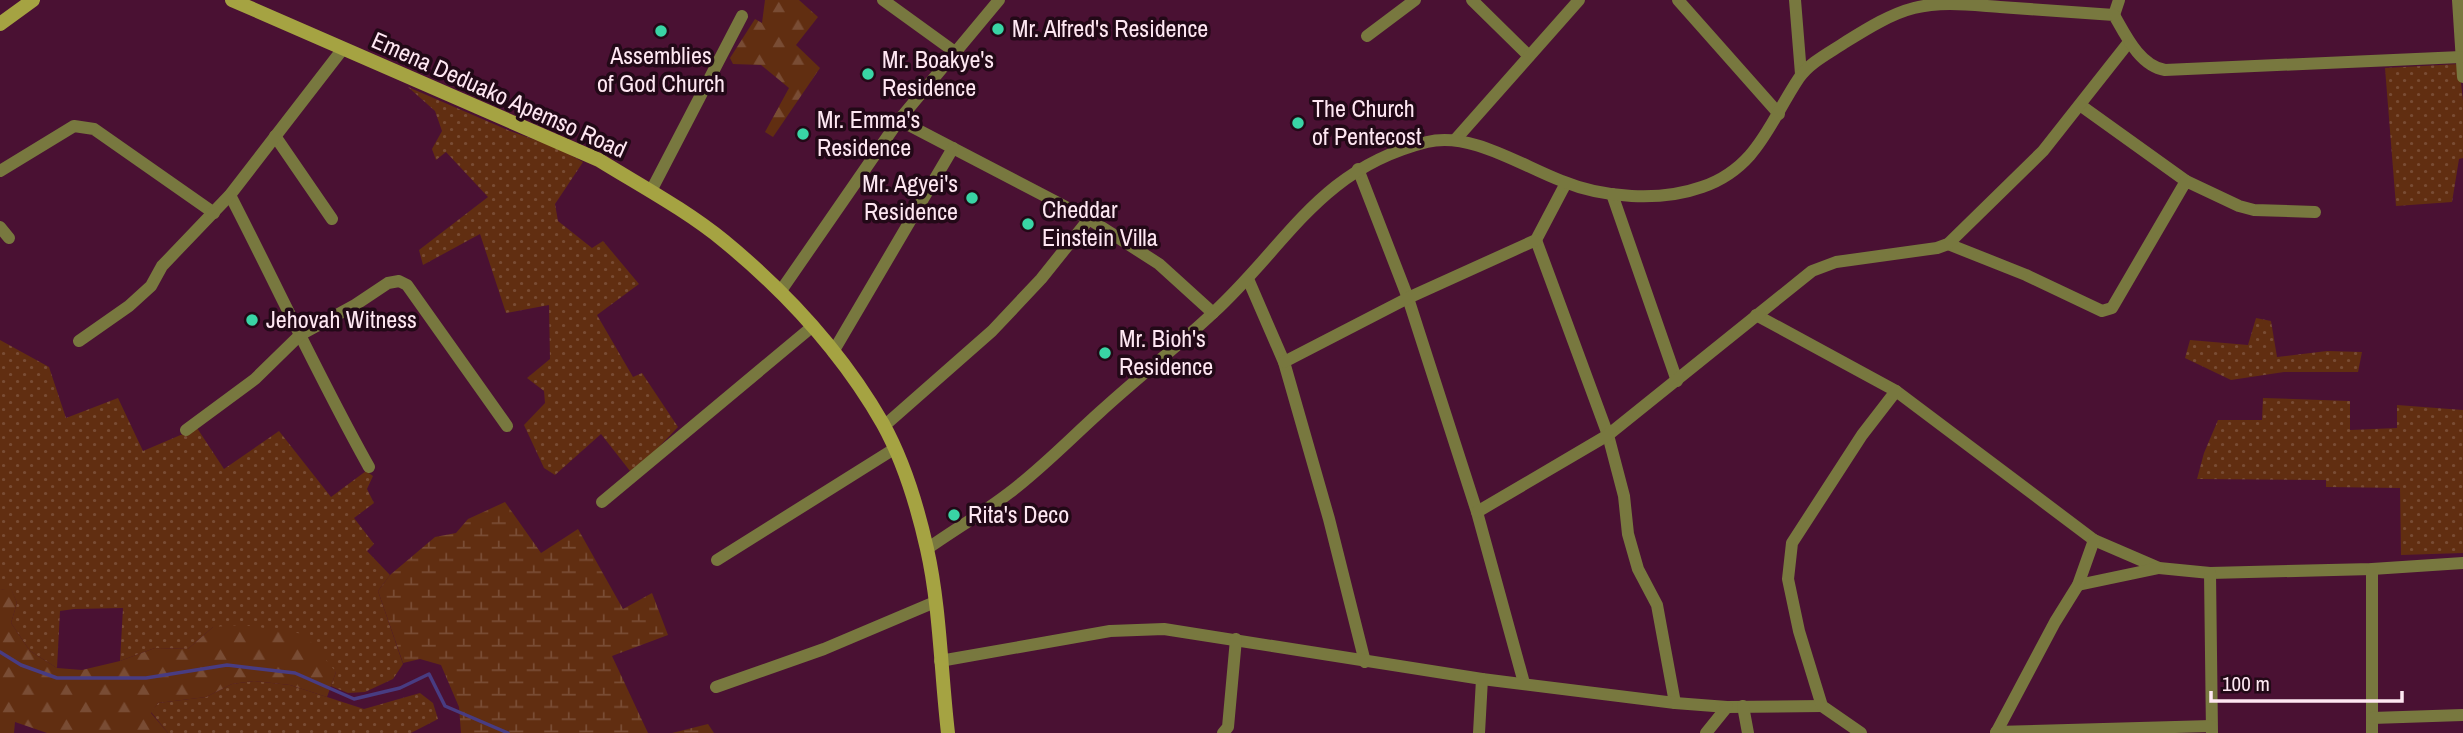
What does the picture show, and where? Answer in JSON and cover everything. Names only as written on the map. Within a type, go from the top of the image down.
[{"type":"street","points":[[0,24],[33,0]]},
{"type":"street","name":"Emena Deduako Apemso Road","points":[[232,0],[599,160],[723,240],[780,292],[813,327],[859,385],[884,426],[894,449],[927,549],[948,733]]},
{"type":"street","points":[[883,0],[955,52]]},
{"type":"street","points":[[780,292],[899,120],[999,0]]},
{"type":"street","points":[[1367,36],[1415,0]]},
{"type":"street","points":[[1472,0],[1529,57]]},
{"type":"street","points":[[1455,140],[1579,0]]},
{"type":"street","points":[[1678,0],[1779,114]]},
{"type":"street","points":[[1796,0],[1801,75]]},
{"type":"street","points":[[2119,0],[2114,15],[2129,42],[2155,68],[2165,70],[2461,57]]},
{"type":"street","points":[[2458,0],[2463,77]]},
{"type":"street","points":[[927,549],[1011,491],[1213,313],[1248,279],[1311,207],[1358,169],[1397,151],[1431,141],[1455,140],[1480,146],[1566,183],[1612,194],[1661,196],[1703,187],[1734,170],[1763,141],[1801,75],[1868,28],[1912,8],[1948,3],[2114,15]]},
{"type":"street","points":[[650,191],[743,16]]},
{"type":"street","points":[[1477,512],[1608,436],[1812,271],[1836,262],[1937,248],[1948,244],[2043,151],[2129,42]]},
{"type":"street","points":[[79,341],[129,306],[151,286],[162,267],[230,195],[342,50]]},
{"type":"street","points":[[2080,105],[2186,181],[2254,210],[2315,212]]},
{"type":"street","points":[[899,120],[1089,219],[1159,264],[1213,313]]},
{"type":"street","points":[[0,171],[74,126],[94,129],[214,213]]},
{"type":"street","points":[[275,136],[332,219]]},
{"type":"street","points":[[833,352],[953,148]]},
{"type":"street","points":[[1358,169],[1408,298],[1477,512],[1524,684]]},
{"type":"street","points":[[1948,244],[2026,275],[2102,311],[2112,308],[2186,181]]},
{"type":"street","points":[[1284,362],[1408,298],[1536,240],[1566,183]]},
{"type":"street","points":[[1612,194],[1677,380]]},
{"type":"street","points":[[230,195],[327,393],[369,467]]},
{"type":"street","points":[[884,426],[992,331],[1041,279],[1089,219]]},
{"type":"street","points":[[0,227],[9,238]]},
{"type":"street","points":[[1536,240],[1608,436],[1624,496],[1628,534],[1637,569],[1657,605],[1675,703]]},
{"type":"street","points":[[1248,279],[1284,362],[1333,531],[1365,662]]},
{"type":"street","points":[[186,430],[255,379],[300,335],[388,283],[400,281],[407,285],[507,426]]},
{"type":"street","points":[[1756,315],[1896,391],[2095,540],[2159,568]]},
{"type":"street","points":[[602,502],[813,327]]},
{"type":"street","points":[[1822,706],[1799,631],[1788,579],[1792,543],[1862,435],[1896,391]]},
{"type":"street","points":[[716,560],[894,449]]},
{"type":"street","points":[[2095,540],[2078,585],[2055,622],[1996,733],[2211,729],[2210,573]]},
{"type":"street","points":[[2078,585],[2159,568],[2210,573],[2372,569],[2463,563]]},
{"type":"street","points":[[2372,569],[2372,733]]},
{"type":"street","points":[[716,687],[824,649],[935,602]]},
{"type":"street","points":[[940,661],[1110,631],[1164,629],[1482,679],[1675,703],[1727,708],[1822,706],[1861,733]]},
{"type":"street","points":[[1223,733],[1228,727],[1236,639]]},
{"type":"street","points":[[1479,733],[1482,679]]},
{"type":"street","points":[[1743,706],[1748,733]]},
{"type":"street","points":[[1706,733],[1727,708]]},
{"type":"street","points":[[2372,718],[2463,715]]},
{"type":"green space","points":[[765,0],[799,0],[818,17],[796,45],[820,68],[773,137],[765,132],[789,88],[761,65],[733,64],[730,58],[755,19],[762,23]]},
{"type":"green space","points":[[2459,64],[2463,101],[2463,158],[2459,159],[2452,202],[2396,206],[2385,68]]},
{"type":"green space","points":[[408,87],[510,131],[555,147],[583,162],[555,204],[558,221],[592,248],[603,241],[639,284],[597,315],[633,377],[642,373],[678,427],[630,471],[601,434],[555,475],[544,468],[524,425],[545,403],[544,391],[527,378],[550,359],[549,305],[506,313],[480,234],[423,265],[419,250],[488,197],[446,152],[436,160],[432,149],[442,131],[435,111]]},
{"type":"green space","points":[[2256,318],[2271,321],[2277,357],[2327,351],[2362,352],[2358,372],[2284,372],[2231,380],[2185,358],[2190,340],[2248,345]]},
{"type":"green space","points":[[0,340],[49,367],[66,418],[118,398],[143,451],[197,428],[224,469],[279,431],[331,497],[366,471],[373,476],[367,489],[374,503],[354,518],[374,544],[367,551],[390,575],[378,591],[403,664],[393,679],[365,692],[348,693],[331,686],[336,672],[213,627],[188,649],[155,648],[120,661],[123,608],[60,611],[57,668],[30,651],[11,623],[17,603],[11,589],[0,590]]},
{"type":"green space","points":[[2263,398],[2350,401],[2350,430],[2397,428],[2397,405],[2463,410],[2463,553],[2401,555],[2400,488],[2326,487],[2326,480],[2197,479],[2204,453],[2218,420],[2262,420]]},
{"type":"green space","points":[[505,502],[541,553],[578,529],[623,609],[652,593],[668,635],[612,656],[648,733],[461,733],[459,707],[441,665],[420,659],[403,663],[378,591],[390,575],[435,537],[456,533],[468,519]]},
{"type":"green space","points":[[11,588],[17,603],[11,623],[30,651],[57,668],[82,670],[120,661],[155,648],[188,649],[213,627],[243,625],[304,634],[336,672],[327,697],[290,685],[254,681],[232,684],[206,697],[158,703],[151,713],[168,733],[47,733],[15,722],[14,733],[0,733],[0,590]]},
{"type":"green space","points":[[254,681],[290,685],[364,709],[420,693],[433,703],[438,719],[411,733],[168,733],[151,712],[158,703],[206,697],[232,684]]},
{"type":"green space","points":[[708,724],[714,733],[672,733]]},
{"type":"waterway","points":[[0,652],[21,665],[57,678],[146,678],[227,665],[295,673],[354,699],[400,688],[429,674],[445,706],[508,733]]},
{"type":"place","name":"Mr. Alfred's Residence","points":[[998,29]]},
{"type":"place","name":"Assemblies of God Church","points":[[661,31]]},
{"type":"place","name":"Mr. Boakye's Residence","points":[[868,74]]},
{"type":"place","name":"The Church of Pentecost","points":[[1298,123]]},
{"type":"place","name":"Mr. Emma's Residence","points":[[803,134]]},
{"type":"place","name":"Mr. Agyei's Residence","points":[[972,198]]},
{"type":"place","name":"Cheddar Einstein Villa","points":[[1028,224]]},
{"type":"place","name":"Jehovah Witness","points":[[252,320]]},
{"type":"place","name":"Mr. Bioh's Residence","points":[[1105,353]]},
{"type":"place","name":"Rita's Deco","points":[[954,515]]}]
